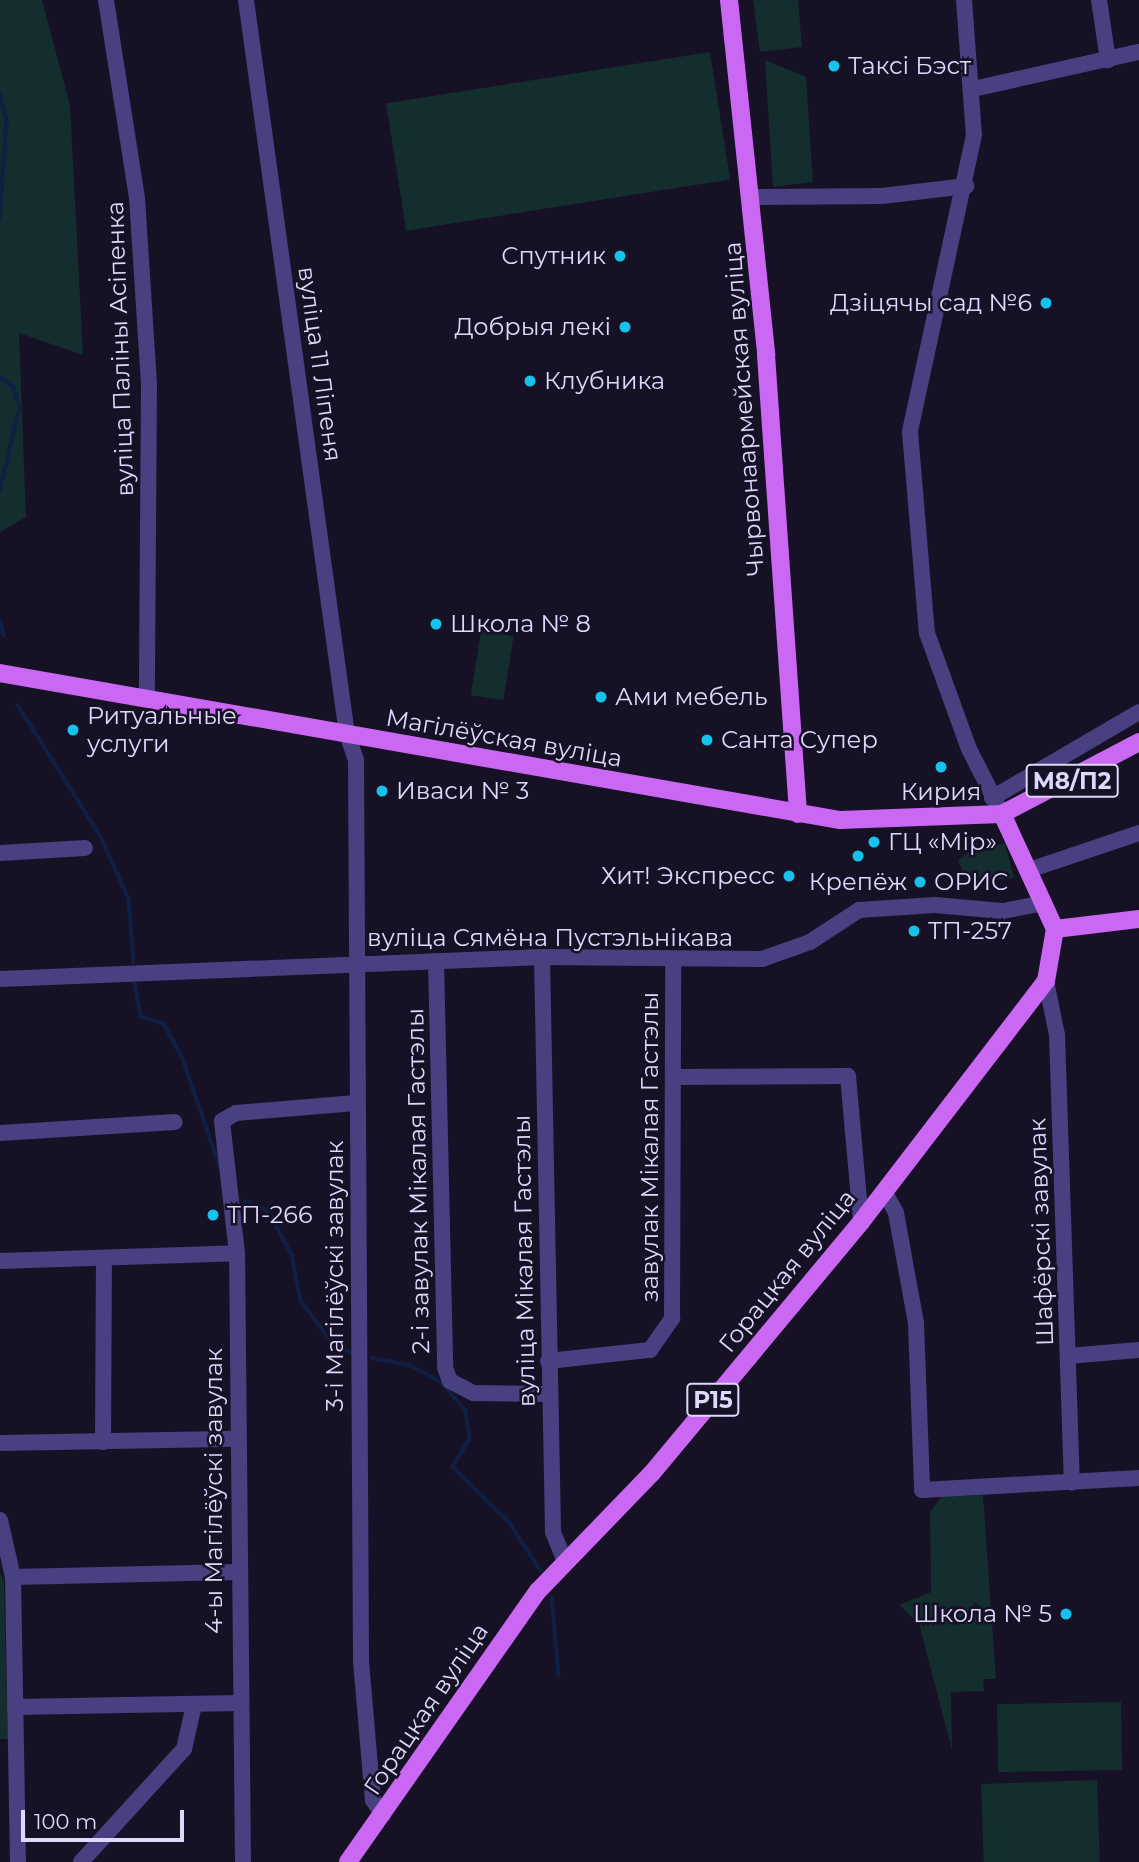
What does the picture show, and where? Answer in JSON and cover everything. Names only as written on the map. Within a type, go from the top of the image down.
[{"type":"main road","name":"Чырвонаармейская вуліца","points":[[729,0],[752,197],[798,814]]},
{"type":"main road","name":"Магілёўская вуліца","points":[[0,673],[798,814],[912,822],[1002,814]]},
{"type":"main road","name":"М8/П2","points":[[1002,814],[1139,742]]},
{"type":"main road","points":[[1002,814],[1055,929],[1139,919]]},
{"type":"main road","name":"Горацкая вуліца","points":[[348,1862],[514,1622],[565,1561],[652,1474],[861,1222],[1046,981],[1055,929]]},
{"type":"street","name":"вуліца Паліны Асіпенка","points":[[106,0],[137,198],[147,358],[147,698]]},
{"type":"street","name":"вуліца 11 Ліпеня","points":[[246,0],[347,734]]},
{"type":"street","points":[[964,0],[972,89],[966,186],[918,378],[911,457],[927,633],[992,798],[1002,814]]},
{"type":"street","points":[[1099,0],[1108,60]]},
{"type":"street","points":[[972,89],[1139,52]]},
{"type":"street","points":[[752,197],[882,196],[966,186]]},
{"type":"street","points":[[992,798],[1139,712]]},
{"type":"street","name":"3-і Магілёўскі завулак","points":[[347,734],[356,760],[360,1661],[373,1800],[383,1815]]},
{"type":"street","points":[[1029,870],[1139,833]]},
{"type":"street","points":[[0,853],[85,848]]},
{"type":"street","name":"вуліца Сямёна Пустэльнікава","points":[[0,979],[357,962],[542,957],[673,960],[784,954],[859,910],[935,905],[1003,911],[1044,903]]},
{"type":"street","name":"вуліца Мікалая Гастэлы","points":[[542,957],[553,1532],[565,1561]]},
{"type":"street","name":"завулак Мікалая Гастэлы","points":[[548,1361],[650,1350],[672,1318],[677,1077],[673,960]]},
{"type":"street","name":"2-і завулак Мікалая Гастэлы","points":[[436,961],[445,1368],[450,1381],[474,1393],[549,1394]]},
{"type":"street","name":"Шафёрскі завулак","points":[[1046,981],[1057,1035],[1072,1483]]},
{"type":"street","points":[[677,1077],[848,1076],[861,1222]]},
{"type":"street","name":"4-ы Магілёўскі завулак","points":[[243,1862],[236,1572],[237,1253],[222,1121],[236,1113],[356,1103]]},
{"type":"street","points":[[0,1133],[175,1122]]},
{"type":"street","points":[[884,1191],[896,1213],[916,1323],[922,1490],[1139,1478]]},
{"type":"street","points":[[0,1261],[237,1253]]},
{"type":"street","points":[[103,1441],[104,1258]]},
{"type":"street","points":[[1068,1356],[1139,1350]]},
{"type":"street","points":[[0,1443],[237,1439]]},
{"type":"street","points":[[0,1520],[13,1577],[18,1862]]},
{"type":"street","points":[[13,1577],[236,1572]]},
{"type":"street","points":[[15,1707],[238,1703]]},
{"type":"street","points":[[81,1862],[184,1748],[194,1705]]},
{"type":"green space","points":[[0,0],[42,0],[70,105],[83,355],[19,333],[26,517],[0,532]]},
{"type":"green space","points":[[753,0],[798,0],[802,47],[760,52]]},
{"type":"green space","points":[[710,52],[730,179],[406,231],[386,103]]},
{"type":"green space","points":[[765,60],[806,77],[813,182],[773,187]]},
{"type":"green space","points":[[481,631],[514,636],[503,700],[471,695]]},
{"type":"green space","points":[[1005,843],[1014,878],[967,882],[958,860],[975,849]]},
{"type":"green space","points":[[983,1495],[996,1679],[983,1679],[984,1691],[951,1692],[952,1750],[919,1624],[899,1605],[931,1592],[930,1512],[942,1496]]},
{"type":"green space","points":[[0,1572],[4,1581],[8,1739],[0,1739]]},
{"type":"green space","points":[[1121,1702],[1122,1770],[998,1772],[997,1704]]},
{"type":"green space","points":[[1097,1780],[1100,1862],[984,1862],[981,1784]]},
{"type":"waterway","points":[[0,94],[7,121],[0,218]]},
{"type":"waterway","points":[[0,377],[14,388],[20,408],[0,491]]},
{"type":"waterway","points":[[0,620],[4,635]]},
{"type":"waterway","points":[[18,705],[100,835],[129,899],[134,962]]},
{"type":"waterway","points":[[135,983],[141,1016],[164,1024],[182,1056],[220,1167]]},
{"type":"waterway","points":[[245,1201],[269,1211],[292,1255],[301,1301],[333,1343],[353,1354]]},
{"type":"waterway","points":[[371,1358],[410,1365],[441,1382],[466,1411],[470,1439],[453,1467],[510,1523],[541,1571]]},
{"type":"waterway","points":[[552,1597],[559,1675]]},
{"type":"place","name":"Таксі Бэст","points":[[834,66]]},
{"type":"place","name":"Спутник","points":[[620,256]]},
{"type":"place","name":"Дзіцячы сад №6","points":[[1046,303]]},
{"type":"place","name":"Добрыя лекі","points":[[625,327]]},
{"type":"place","name":"Клубника","points":[[530,381]]},
{"type":"place","name":"Школа № 8","points":[[436,624]]},
{"type":"place","name":"Ами мебель","points":[[601,697]]},
{"type":"place","name":"Ритуальные услуги","points":[[73,730]]},
{"type":"place","name":"Санта Супер","points":[[707,740]]},
{"type":"place","name":"Кирия","points":[[941,767]]},
{"type":"place","name":"Иваси № 3","points":[[382,791]]},
{"type":"place","name":"ГЦ «Мір»","points":[[874,842]]},
{"type":"place","name":"Крепёж","points":[[858,856]]},
{"type":"place","name":"Хит! Экспресс","points":[[789,876]]},
{"type":"place","name":"ОРИС","points":[[920,882]]},
{"type":"place","name":"ТП-257","points":[[914,931]]},
{"type":"place","name":"ТП-266","points":[[213,1215]]},
{"type":"place","name":"Школа № 5","points":[[1066,1614]]}]
